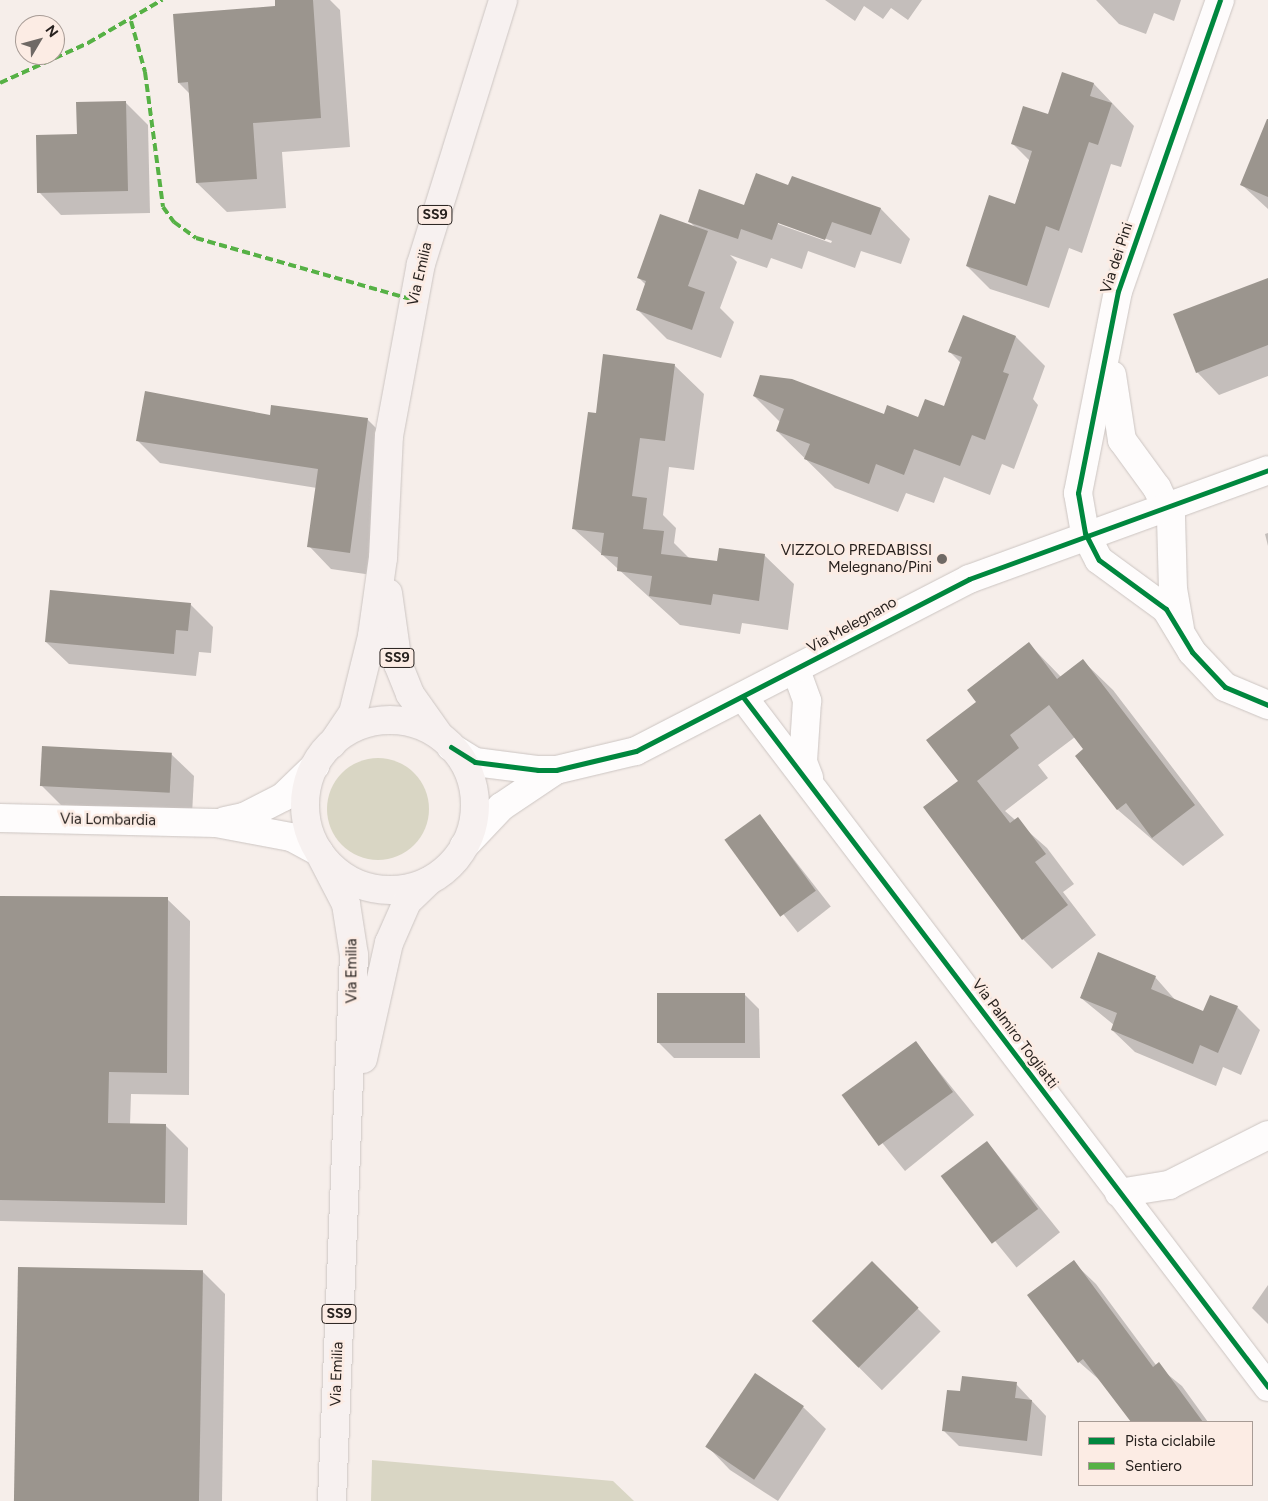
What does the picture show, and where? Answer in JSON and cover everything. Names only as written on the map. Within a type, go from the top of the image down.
[{"type":"main road","name":"Via Emilia","points":[[332,744],[358,699],[383,558],[389,436],[417,282],[455,144],[503,0]]},
{"type":"main road","name":"Via Emilia","points":[[383,558],[398,664],[418,707],[449,745]]},
{"type":"main road","points":[[388,721],[422,727],[449,745],[464,765],[473,790],[474,817],[464,846],[435,877],[407,888],[374,888],[346,878],[320,852],[305,810],[315,766],[332,744],[362,725],[388,721]]},
{"type":"main road","name":"Via Emilia","points":[[320,852],[341,891],[352,935],[348,1127],[332,1501]]},
{"type":"main road","name":"Via Emilia","points":[[348,1127],[389,942],[407,902],[435,877]]},
{"type":"street","name":"Via dei Pini","points":[[1084,533],[1078,479],[1109,346],[1118,291],[1220,0]]},
{"type":"street","name":"Via dei Pini","points":[[1109,346],[1122,440],[1167,504]]},
{"type":"street","name":"Via Melegnano","points":[[449,745],[475,762],[556,770],[636,751],[796,670],[968,579],[1084,533],[1268,470]]},
{"type":"street","points":[[1167,504],[1174,531],[1176,611],[1183,638]]},
{"type":"street","points":[[1084,533],[1099,560],[1166,609],[1183,638],[1225,687],[1268,705]]},
{"type":"street","name":"Via Palmiro Togliatti","points":[[796,670],[806,701],[803,762],[808,778]]},
{"type":"street","name":"Via Palmiro Togliatti","points":[[743,697],[808,778],[1119,1193],[1268,1387]]},
{"type":"street","name":"Via Lombardia","points":[[216,823],[262,809],[296,786],[315,766]]},
{"type":"street","name":"Via Melegnano","points":[[464,846],[501,807],[556,770]]},
{"type":"street","name":"Via Lombardia","points":[[0,818],[216,823],[291,836],[320,852]]},
{"type":"street","points":[[1119,1193],[1169,1185],[1268,1135]]},
{"type":"shaded area","points":[[378,758],[397,762],[414,773],[425,790],[429,809],[425,828],[414,845],[397,856],[378,860],[359,856],[342,845],[331,828],[327,809],[331,790],[342,773],[359,762]]},
{"type":"shaded area","points":[[372,1460],[613,1481],[634,1501],[371,1501]]},
{"type":"building","points":[[275,0],[313,0],[321,118],[253,123],[257,179],[196,183],[188,82],[178,83],[173,14],[275,6]]},
{"type":"building","points":[[1062,72],[1094,83],[1090,96],[1112,103],[1098,145],[1089,142],[1059,231],[1046,226],[1027,286],[966,266],[989,195],[1015,204],[1032,151],[1011,144],[1023,106],[1048,114]]},
{"type":"building","points":[[126,101],[128,191],[37,193],[36,135],[77,134],[76,102]]},
{"type":"building","points":[[1268,119],[1268,197],[1240,185]]},
{"type":"building","points":[[756,173],[788,185],[792,176],[881,208],[871,235],[832,222],[825,240],[778,223],[772,240],[741,229],[738,239],[688,222],[699,189],[744,205]]},
{"type":"building","points":[[660,214],[708,231],[688,286],[705,292],[692,330],[636,310],[646,281],[637,278]]},
{"type":"building","points":[[1268,278],[1268,345],[1196,373],[1173,314]]},
{"type":"building","points":[[963,315],[1016,336],[1003,372],[1009,374],[985,440],[972,435],[960,466],[914,449],[904,475],[876,464],[869,484],[804,459],[810,444],[776,431],[784,409],[753,396],[760,375],[792,379],[884,414],[887,405],[918,417],[925,399],[944,406],[962,357],[948,352]]},
{"type":"building","points":[[603,354],[675,364],[665,441],[640,438],[632,496],[647,498],[643,529],[664,531],[661,554],[717,561],[719,548],[765,554],[759,601],[713,594],[711,605],[649,596],[652,576],[617,571],[618,557],[601,555],[604,533],[572,529],[588,412],[596,413]]},
{"type":"building","points":[[145,391],[270,415],[271,405],[368,418],[350,553],[307,547],[318,469],[136,441]]},
{"type":"building","points":[[50,590],[191,603],[188,631],[176,630],[174,654],[45,642]]},
{"type":"building","points":[[1029,642],[1057,679],[1083,659],[1195,805],[1152,838],[1126,803],[1117,810],[1075,756],[1083,749],[1049,705],[1010,735],[1019,748],[977,781],[1010,823],[1018,817],[1046,854],[1035,862],[1068,905],[1022,940],[923,807],[958,781],[926,740],[976,702],[967,690]]},
{"type":"building","points":[[42,746],[172,753],[170,793],[40,786]]},
{"type":"building","points":[[760,814],[816,891],[780,917],[724,840]]},
{"type":"building","points":[[0,896],[168,897],[167,1073],[109,1072],[108,1123],[166,1124],[165,1203],[0,1200]]},
{"type":"building","points":[[1098,952],[1156,976],[1151,989],[1203,1011],[1210,995],[1238,1006],[1218,1053],[1200,1045],[1193,1064],[1111,1030],[1117,1013],[1080,998]]},
{"type":"building","points":[[657,993],[745,993],[745,1043],[657,1043]]},
{"type":"building","points":[[916,1041],[953,1092],[879,1146],[842,1095]]},
{"type":"building","points":[[987,1141],[1038,1209],[992,1244],[941,1176]]},
{"type":"building","points":[[1074,1260],[1153,1367],[1159,1362],[1202,1421],[1130,1421],[1083,1359],[1078,1363],[1027,1295]]},
{"type":"building","points":[[872,1261],[919,1308],[859,1368],[812,1321]]},
{"type":"building","points":[[18,1267],[203,1270],[199,1501],[14,1501]]},
{"type":"building","points":[[755,1373],[804,1406],[754,1480],[705,1447]]},
{"type":"building","points":[[962,1376],[1017,1382],[1015,1398],[1032,1400],[1027,1441],[942,1431],[947,1390],[960,1391]]},
{"type":"marked path","points":[[0,83],[88,43],[162,0]]},
{"type":"marked path","points":[[131,21],[145,72],[163,207],[174,222],[196,238],[413,300]]},
{"type":"cycle path","points":[[1220,0],[1118,291],[1078,493],[1085,533],[1099,560],[1166,609],[1192,652],[1225,687],[1268,705]]},
{"type":"cycle path","points":[[451,747],[475,762],[538,770],[556,770],[636,751],[969,579],[1268,470]]},
{"type":"cycle path","points":[[743,697],[1268,1387]]},
{"type":"place","name":"VIZZOLO PREDABISSI Melegnano/Pini","points":[[942,559]]}]
